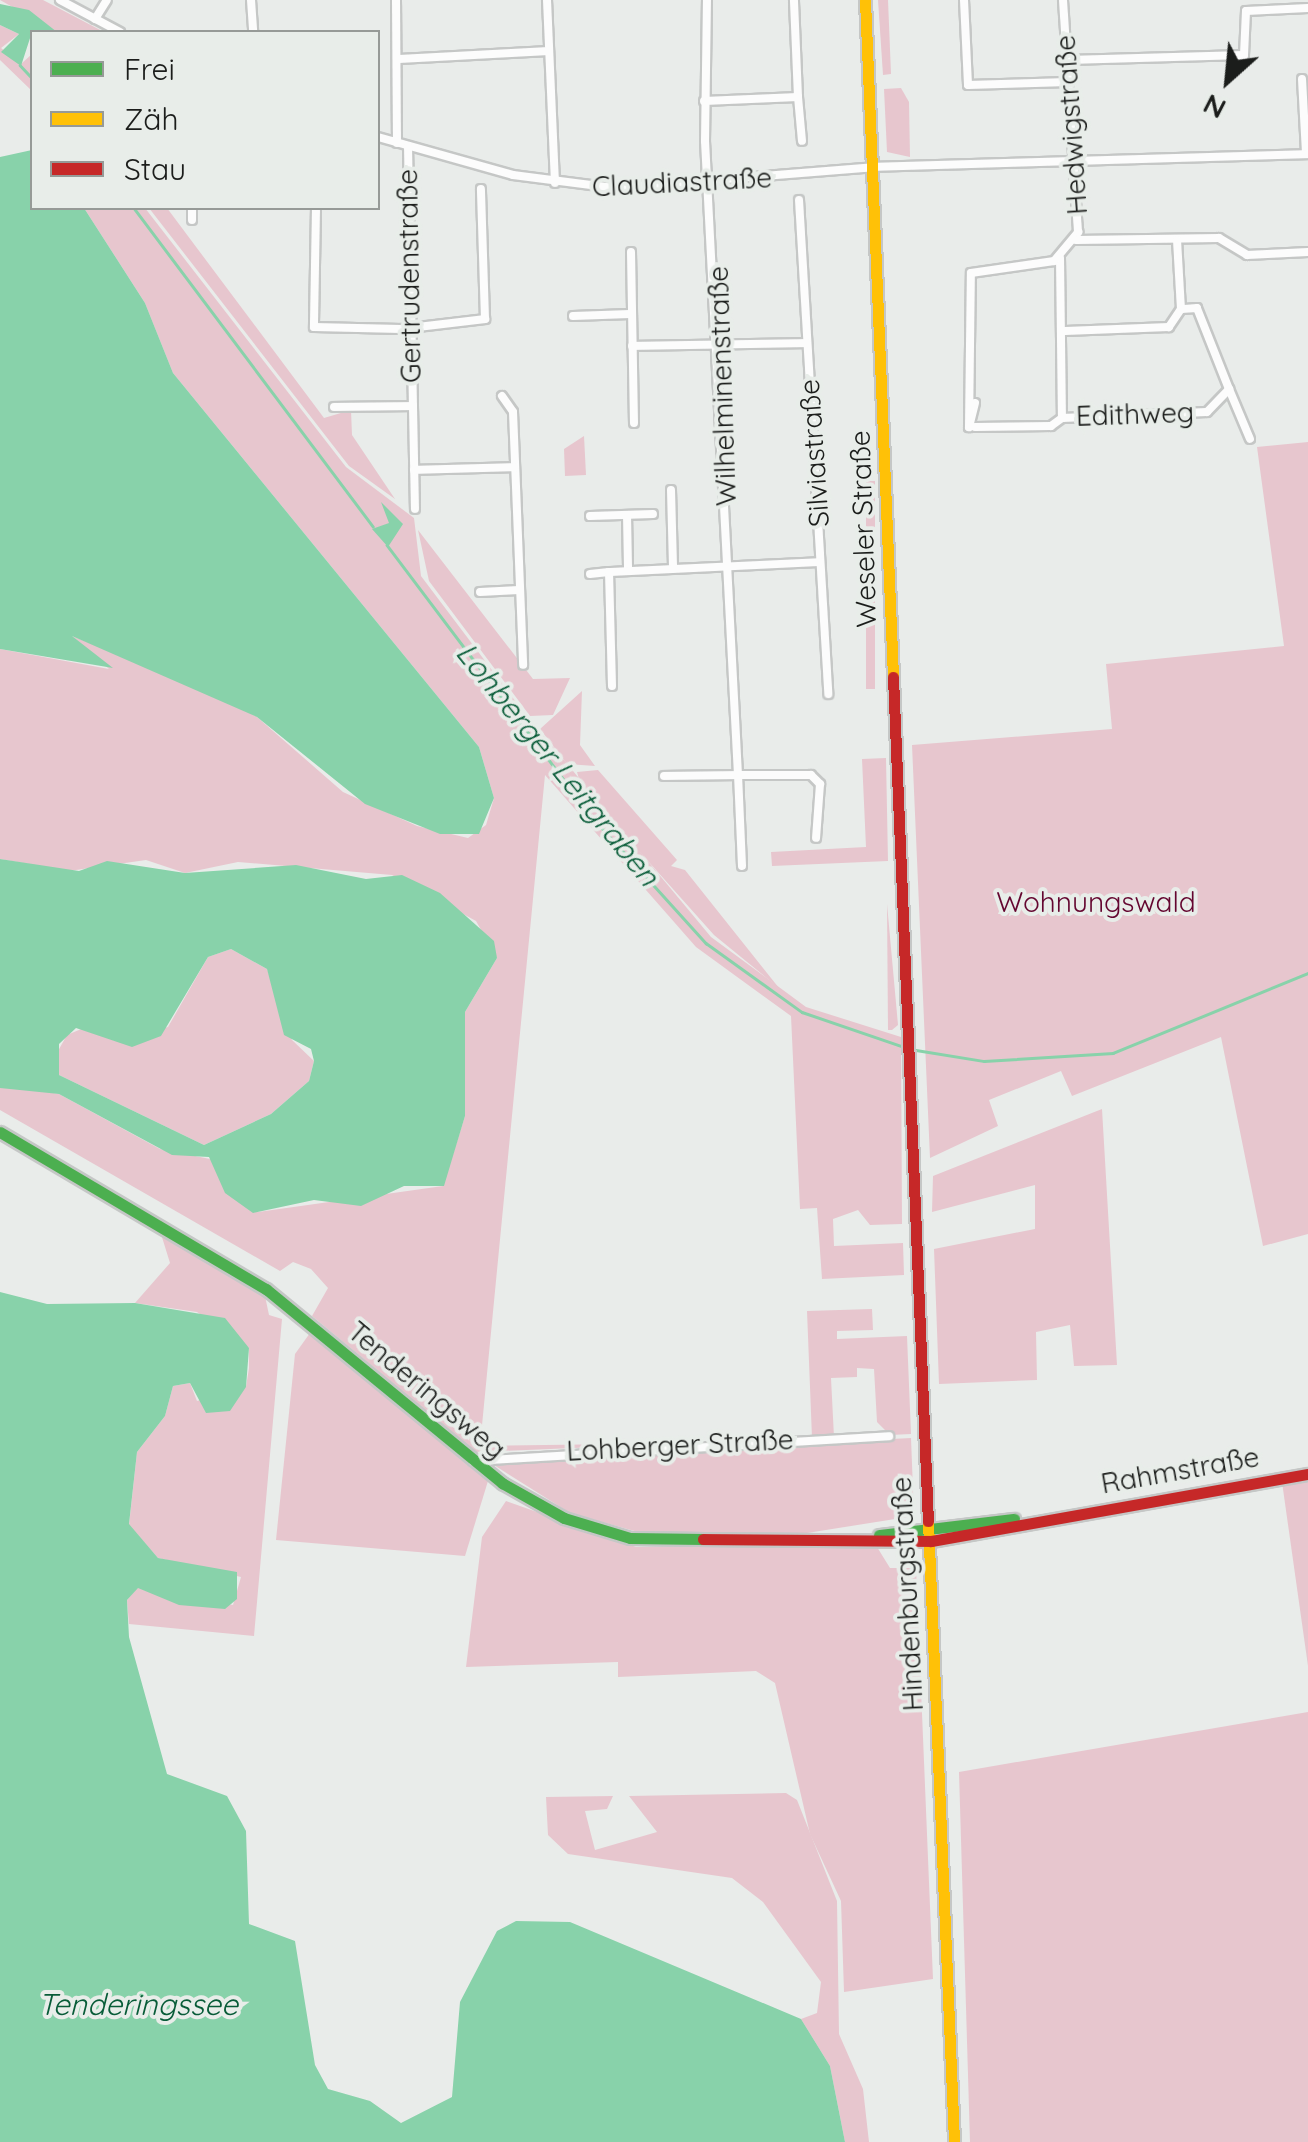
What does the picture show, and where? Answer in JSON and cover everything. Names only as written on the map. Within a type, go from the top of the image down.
[{"type":"main road","name":"Weseler Straße","points":[[865,0],[910,1056]]},
{"type":"main road","name":"Hindenburgstraße","points":[[910,1056],[955,2138]]},
{"type":"main road","name":"Tenderingsweg","points":[[0,1132],[266,1289],[473,1460],[536,1505],[630,1538],[931,1540]]},
{"type":"main road","name":"Rahmstraße","points":[[931,1540],[1308,1474]]},
{"type":"main road","name":"Rahmstraße","points":[[930,1526],[1060,1516]]},
{"type":"main road","name":"Tenderingsweg","points":[[870,1537],[930,1526]]},
{"type":"street","points":[[60,0],[116,30]]},
{"type":"street","points":[[95,20],[107,0]]},
{"type":"street","points":[[252,0],[252,30]]},
{"type":"street","name":"Gertrudenstraße","points":[[396,0],[397,143]]},
{"type":"street","points":[[548,0],[555,183]]},
{"type":"street","name":"Wilhelminenstraße","points":[[707,0],[704,101],[714,182],[742,866]]},
{"type":"street","points":[[794,0],[802,141]]},
{"type":"street","points":[[964,0],[968,85],[1068,82]]},
{"type":"street","name":"Hedwigstraße","points":[[1060,258],[1076,240],[1063,0]]},
{"type":"street","points":[[1068,60],[1244,55],[1246,11],[1308,8]]},
{"type":"street","points":[[398,59],[549,51]]},
{"type":"street","points":[[1302,79],[1307,154]]},
{"type":"street","points":[[704,101],[798,97]]},
{"type":"street","name":"Claudiastraße","points":[[380,138],[555,183],[714,182],[873,167],[1307,154]]},
{"type":"street","name":"Gertrudenstraße","points":[[408,146],[415,509]]},
{"type":"street","points":[[316,210],[314,327],[324,334],[484,319],[481,189]]},
{"type":"street","name":"Silviastraße","points":[[798,200],[828,694]]},
{"type":"street","points":[[192,210],[192,220]]},
{"type":"street","points":[[1076,240],[1219,238],[1247,256],[1308,252]]},
{"type":"street","points":[[1065,331],[1169,328],[1181,309],[1177,240]]},
{"type":"street","points":[[631,252],[634,423]]},
{"type":"street","points":[[1060,258],[970,273],[975,403],[962,419],[976,427],[1052,426],[1062,418]]},
{"type":"street","name":"Edithweg","points":[[1060,258],[1065,331],[1057,335],[1062,418],[1208,412],[1229,388]]},
{"type":"street","name":"Edithweg","points":[[1181,309],[1197,308],[1250,439]]},
{"type":"street","points":[[573,316],[630,314]]},
{"type":"street","name":"Silviastraße","points":[[632,346],[807,344]]},
{"type":"street","points":[[502,396],[512,412],[524,665]]},
{"type":"street","name":"Gertrudenstraße","points":[[334,408],[412,406]]},
{"type":"street","points":[[414,470],[515,467]]},
{"type":"street","points":[[672,490],[673,566]]},
{"type":"street","points":[[590,516],[653,514]]},
{"type":"street","points":[[627,516],[628,568]]},
{"type":"street","name":"Silviastraße","points":[[590,574],[628,568],[820,562]]},
{"type":"street","points":[[609,572],[612,686]]},
{"type":"street","points":[[480,592],[520,590]]},
{"type":"street","points":[[664,776],[811,774],[820,784],[816,838]]},
{"type":"street","name":"Lohberger Straße","points":[[473,1460],[889,1436]]},
{"type":"green space","points":[[0,0],[43,0],[100,30],[53,30]]},
{"type":"green space","points":[[878,0],[888,0],[891,74],[883,75]]},
{"type":"green space","points":[[0,25],[19,34],[1,48],[21,64],[30,56],[30,89],[0,60]]},
{"type":"green space","points":[[901,88],[909,102],[910,157],[887,152],[884,89]]},
{"type":"green space","points":[[85,210],[147,210],[346,467],[414,518],[421,576],[522,710],[507,725],[524,712],[711,937],[806,1007],[901,1037],[902,1224],[870,1225],[858,1210],[833,1219],[834,1246],[903,1243],[904,1275],[822,1279],[817,1208],[800,1209],[791,1016],[696,947],[545,775],[480,1446],[694,1443],[476,1452],[312,1316],[328,1288],[311,1269],[293,1262],[280,1271],[0,1110],[0,1088],[11,1085],[59,1094],[160,1149],[215,1160],[258,1212],[443,1186],[465,1116],[465,1012],[497,958],[476,921],[392,875],[238,862],[185,873],[146,860],[69,871],[0,859],[0,649],[109,669],[72,636],[216,694],[257,717],[343,792],[417,826],[468,838],[486,825],[494,798],[479,747],[173,373],[145,303]]},
{"type":"green space","points":[[151,210],[168,210],[324,418],[351,410],[352,435],[395,499],[349,466]]},
{"type":"green space","points":[[584,436],[586,475],[565,476],[564,449]]},
{"type":"green space","name":"Wohnungswald","points":[[1308,442],[1308,1234],[1263,1246],[1221,1037],[1072,1096],[1061,1071],[989,1100],[998,1126],[930,1158],[912,745],[1112,729],[1106,664],[1284,646],[1257,447]]},
{"type":"green space","points":[[866,481],[875,481],[875,689],[866,689]]},
{"type":"green space","points":[[418,530],[533,679],[570,678],[553,715],[530,716],[429,581]]},
{"type":"green space","points":[[582,691],[580,745],[595,766],[567,764],[540,729]]},
{"type":"green space","points":[[886,758],[888,861],[772,866],[771,852],[866,847],[862,759]]},
{"type":"green space","points":[[598,770],[677,860],[671,866],[685,870],[779,988],[714,935],[581,786],[577,772]]},
{"type":"green space","points":[[887,904],[898,1025],[892,1030],[888,1030]]},
{"type":"green space","points":[[231,949],[267,969],[292,1040],[314,1061],[309,1081],[271,1114],[204,1145],[59,1075],[54,1058],[67,1035],[86,1027],[115,1041],[168,1027],[208,957]]},
{"type":"green space","points":[[1102,1109],[1117,1365],[1074,1366],[1070,1325],[1036,1332],[1037,1380],[939,1384],[934,1249],[1035,1229],[1035,1185],[932,1212],[933,1176]]},
{"type":"green space","points":[[161,1234],[265,1296],[269,1315],[282,1319],[254,1636],[129,1624],[127,1600],[138,1587],[233,1605],[241,1577],[158,1558],[129,1525],[137,1452],[165,1416],[173,1386],[190,1383],[197,1401],[246,1387],[249,1368],[249,1348],[197,1312],[135,1303],[170,1263]]},
{"type":"green space","points":[[872,1309],[873,1330],[837,1331],[837,1339],[907,1336],[911,1434],[890,1435],[877,1422],[874,1369],[857,1368],[857,1377],[831,1378],[834,1437],[812,1438],[807,1311]]},
{"type":"green space","points":[[310,1333],[488,1481],[465,1556],[276,1540],[295,1354]]},
{"type":"green space","points":[[911,1438],[914,1516],[807,1533],[638,1532],[570,1513],[486,1460]]},
{"type":"green space","points":[[1308,1478],[1308,1666],[1282,1482]]},
{"type":"green space","points":[[506,1501],[636,1547],[877,1547],[890,1568],[916,1568],[933,1979],[844,1992],[841,1901],[810,1834],[775,1683],[756,1671],[618,1677],[618,1662],[466,1667],[482,1537]]},
{"type":"green space","points":[[1308,1712],[1308,2142],[970,2142],[959,1772]]},
{"type":"green space","points":[[786,1793],[797,1800],[837,1901],[839,2034],[863,2089],[869,2142],[845,2142],[830,2066],[801,2019],[817,2013],[821,1982],[763,1902],[732,1878],[568,1854],[548,1835],[546,1797],[613,1796],[607,1809],[585,1811],[595,1850],[657,1832],[629,1796]]},
{"type":"water","points":[[0,4],[29,10],[54,30],[30,30],[21,66],[1,52],[19,34],[0,25]]},
{"type":"water","points":[[30,150],[30,210],[85,210],[145,303],[173,373],[479,747],[494,798],[479,834],[440,834],[365,804],[257,717],[72,636],[113,668],[0,649],[0,157]]},
{"type":"water","points":[[381,502],[403,524],[388,547],[372,529],[389,523]]},
{"type":"water","points":[[0,859],[79,871],[107,861],[185,873],[296,865],[366,879],[402,875],[440,893],[494,941],[497,958],[465,1012],[465,1116],[444,1186],[404,1186],[361,1206],[314,1200],[253,1213],[225,1193],[209,1157],[172,1155],[59,1094],[0,1088]],"holes":[[[231,949],[267,969],[284,1035],[311,1049],[314,1061],[309,1081],[271,1114],[204,1145],[59,1075],[59,1044],[76,1028],[132,1047],[161,1036],[208,957]]]},
{"type":"water","name":"Tenderingssee","points":[[0,1292],[47,1304],[135,1303],[225,1318],[249,1348],[246,1387],[230,1411],[206,1413],[190,1383],[173,1386],[165,1416],[137,1452],[129,1524],[158,1558],[237,1572],[237,1599],[225,1609],[179,1605],[138,1588],[127,1600],[129,1637],[167,1774],[227,1796],[246,1831],[249,1924],[295,1941],[315,2065],[328,2089],[370,2101],[401,2123],[452,2097],[460,2002],[497,1931],[516,1921],[570,1922],[801,2019],[830,2066],[845,2142],[0,2142]]},
{"type":"waterway","points":[[20,65],[30,76]]},
{"type":"waterway","name":"Lohberger Leitgraben","points":[[136,210],[373,526]]},
{"type":"waterway","name":"Lohberger Leitgraben","points":[[387,545],[593,818],[706,943],[802,1012],[904,1047]]},
{"type":"waterway","name":"Lohberger Leitgraben","points":[[916,1050],[984,1061],[1113,1053],[1308,973]]},
{"type":"traffic: fast","points":[[0,1132],[266,1289],[502,1483],[564,1518],[630,1538],[703,1539]]},
{"type":"traffic: fast","points":[[879,1535],[1014,1519]]},
{"type":"traffic: slow","points":[[865,0],[893,677]]},
{"type":"traffic: slow","points":[[928,1521],[954,2142]]},
{"type":"traffic: jam","points":[[893,677],[928,1521]]},
{"type":"traffic: jam","points":[[703,1539],[931,1541],[1308,1474]]}]
